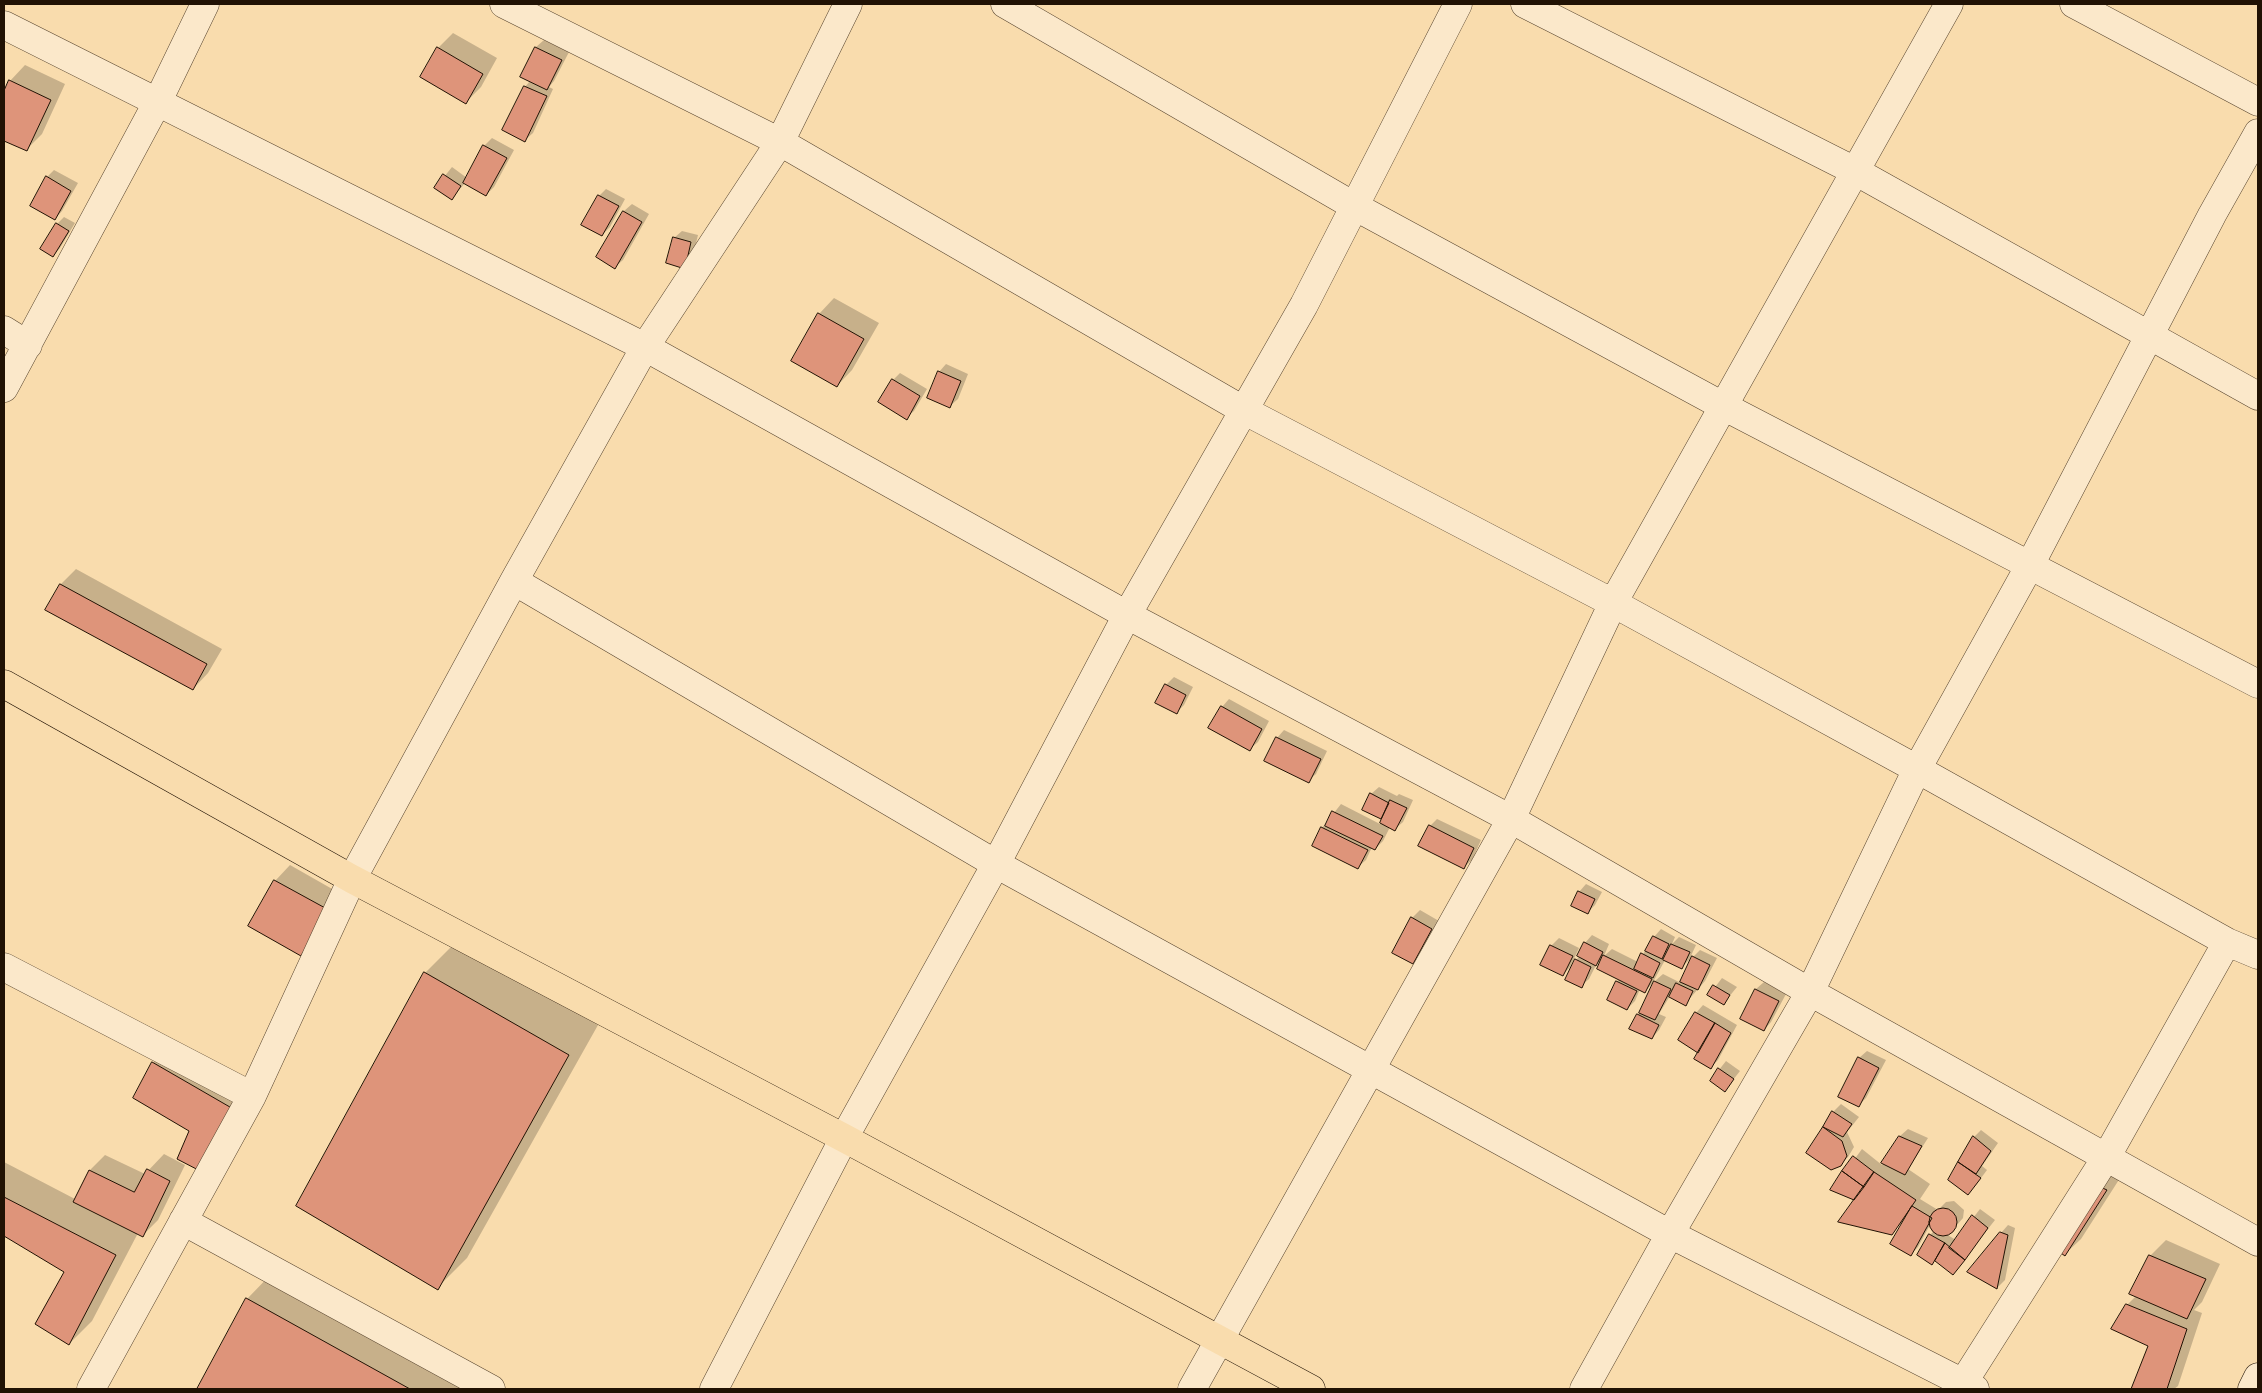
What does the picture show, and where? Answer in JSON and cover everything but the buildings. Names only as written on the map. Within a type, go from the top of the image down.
[{"type":"highway","points":[[4,684],[352,879],[844,1138],[1311,1389]]},
{"type":"street","points":[[4,388],[158,101],[205,4]]},
{"type":"street","points":[[504,4],[780,142],[1245,410],[1613,603],[1917,769],[2227,942],[2258,955]]},
{"type":"street","points":[[91,1389],[252,1096],[352,879],[514,581],[646,347],[780,142],[848,4]]},
{"type":"street","points":[[1005,4],[1354,206],[1723,406],[2258,684]]},
{"type":"street","points":[[714,1389],[844,1138],[996,864],[1127,615],[1304,305],[1458,4]]},
{"type":"street","points":[[1525,4],[1855,171],[2258,396]]},
{"type":"street","points":[[1192,1389],[1511,819],[1613,603],[1949,4]]},
{"type":"street","points":[[2074,4],[2258,102]]},
{"type":"street","points":[[4,25],[646,347],[1127,615],[1511,819],[1810,992],[2258,1242]]},
{"type":"street","points":[[1584,1389],[1670,1234],[1810,992],[1917,769],[2030,565],[2212,215],[2258,133]]},
{"type":"street","points":[[4,330],[28,345]]},
{"type":"street","points":[[514,581],[996,864],[1670,1234],[1969,1386],[2106,1156],[2227,942]]},
{"type":"street","points":[[4,967],[252,1096]]},
{"type":"street","points":[[183,1221],[491,1389]]},
{"type":"street","points":[[2252,1389],[2258,1376]]}]
